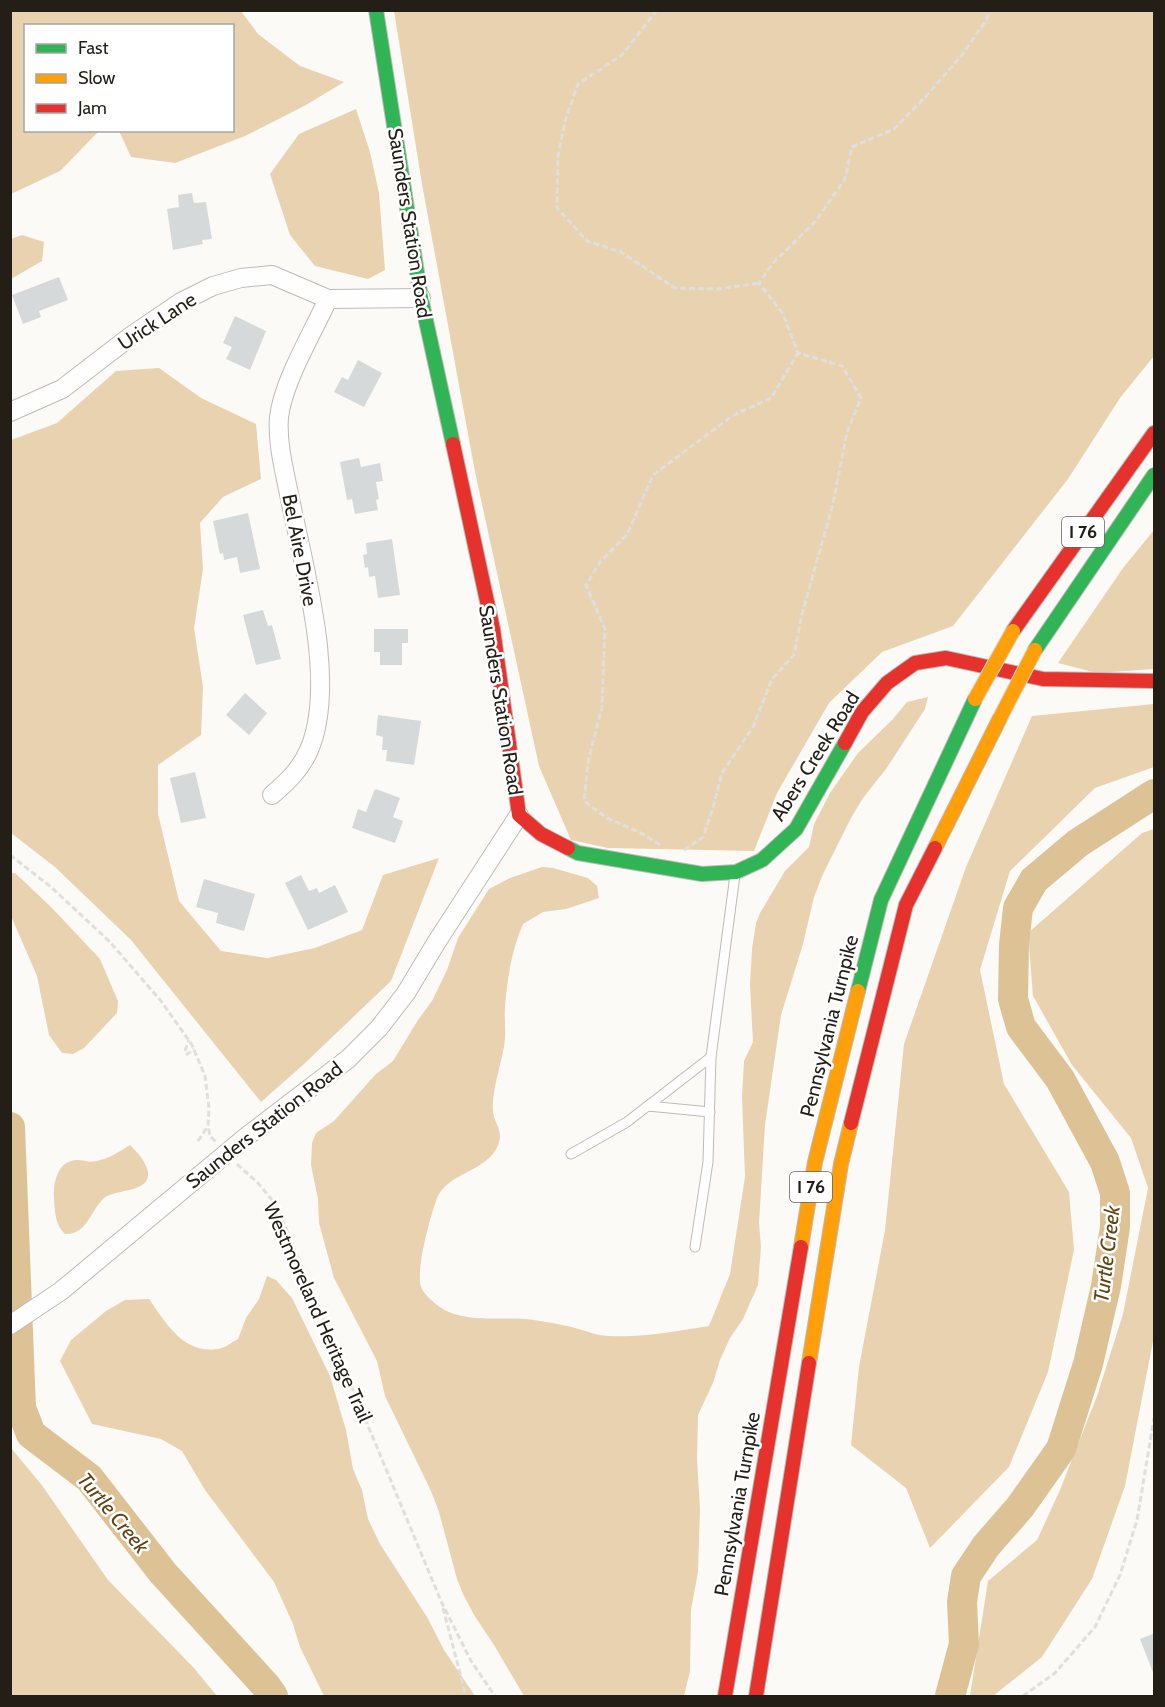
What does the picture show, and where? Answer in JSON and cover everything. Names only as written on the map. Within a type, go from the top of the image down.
[{"type":"main road","name":"Saunders Station Road","points":[[375,10],[421,298],[493,629],[519,815]]},
{"type":"main road","name":"Pennsylvania Turnpike","points":[[724,1696],[815,1162],[880,900],[975,699],[1013,632],[1137,454],[1155,433]]},
{"type":"main road","name":"I 76","points":[[756,1696],[837,1187],[846,1141],[906,905],[1035,650],[1155,475]]},
{"type":"main road","name":"Abers Creek Road","points":[[519,815],[541,834],[578,853],[702,874],[735,872],[762,860],[796,829],[862,712],[887,683],[915,663],[946,658],[1044,679],[1155,681]]},
{"type":"street","name":"Urick Lane","points":[[10,412],[62,389],[131,336],[181,302],[213,286],[241,278],[272,275],[328,299],[421,298]]},
{"type":"street","name":"Bel Aire Drive","points":[[272,795],[296,772],[309,750],[317,722],[321,670],[313,616],[281,454],[279,416],[289,382],[328,299]]},
{"type":"street","name":"Saunders Station Road","points":[[10,1325],[61,1291],[226,1154],[348,1059],[379,1028],[406,993],[519,815]]},
{"type":"lane","points":[[695,1247],[708,1162],[711,1057],[735,872]]},
{"type":"lane","points":[[572,1154],[627,1122],[711,1057]]},
{"type":"lane","points":[[648,1106],[710,1112]]},
{"type":"path","points":[[657,10],[622,55],[578,84],[565,121],[558,156],[557,208],[587,241],[621,252],[675,288],[718,289],[759,284],[774,263],[815,222],[845,179],[852,147],[894,129],[962,55],[987,19],[989,10]]},
{"type":"path","points":[[759,284],[783,314],[798,353]]},
{"type":"path","points":[[664,848],[641,833],[607,818],[584,801],[588,762],[602,707],[605,629],[586,585],[600,562],[627,535],[653,475],[732,416],[771,398],[798,353]]},
{"type":"path","points":[[679,851],[685,850],[704,837],[722,773],[753,727],[772,679],[794,655],[802,614],[833,504],[847,432],[861,398],[842,366],[798,353]]},
{"type":"path","points":[[10,855],[51,887],[111,942],[161,1001],[189,1040],[205,1076],[209,1108],[208,1126],[198,1141]]},
{"type":"path","points":[[189,1040],[186,1053],[194,1050]]},
{"type":"path","name":"Westmoreland Heritage Trail","points":[[208,1126],[210,1136],[258,1183],[276,1205],[441,1601],[471,1661],[495,1696]]},
{"type":"path","points":[[1023,1696],[1055,1673],[1095,1627],[1120,1575],[1137,1520],[1155,1418]]},
{"type":"path","points":[[441,1601],[466,1696]]},
{"type":"shaded area","points":[[11,10],[241,11],[258,34],[300,66],[344,82],[306,105],[245,136],[175,163],[131,157],[119,132],[234,132],[234,24],[24,24],[24,132],[98,132],[60,171],[11,194]]},
{"type":"shaded area","points":[[394,11],[1154,11],[1154,356],[1120,398],[1068,479],[953,626],[882,652],[829,703],[777,793],[754,851],[608,848],[571,840],[539,766],[475,472],[422,184]]},
{"type":"shaded area","points":[[356,109],[370,152],[379,193],[385,270],[368,279],[315,266],[290,235],[270,174],[299,134]]},
{"type":"shaded area","points":[[22,235],[44,242],[42,261],[11,279],[11,239]]},
{"type":"shaded area","points":[[159,368],[201,398],[256,424],[261,479],[223,497],[200,523],[203,569],[194,628],[203,687],[201,735],[158,765],[158,814],[179,901],[221,951],[267,958],[315,948],[362,930],[383,875],[439,858],[391,981],[261,1102],[131,940],[55,867],[11,833],[11,440],[57,423],[116,371]]},
{"type":"shaded area","points":[[1154,530],[1154,669],[1097,673],[1058,663],[1123,568]]},
{"type":"shaded area","points":[[928,697],[925,709],[851,818],[823,874],[814,897],[803,944],[781,1015],[765,1125],[758,1285],[743,1319],[730,1338],[698,1415],[697,1459],[700,1509],[698,1572],[691,1610],[690,1671],[684,1696],[524,1696],[463,1594],[431,1491],[385,1396],[377,1361],[334,1278],[319,1223],[318,1199],[311,1165],[312,1143],[316,1133],[334,1121],[375,1075],[393,1061],[432,1001],[447,970],[458,938],[489,889],[510,878],[542,867],[588,878],[597,886],[599,898],[566,909],[543,912],[523,924],[509,975],[505,1039],[493,1103],[500,1140],[493,1154],[485,1161],[448,1184],[441,1191],[436,1201],[421,1259],[420,1282],[424,1292],[438,1306],[449,1312],[468,1317],[532,1320],[610,1336],[647,1335],[709,1326],[730,1274],[745,1177],[742,1096],[744,1061],[753,1042],[750,985],[756,923],[785,871],[809,847],[814,824],[830,793],[858,753],[907,702]]},
{"type":"shaded area","points":[[1154,704],[1154,767],[1095,788],[1010,871],[980,970],[1004,1084],[1069,1192],[1074,1250],[1048,1372],[1009,1467],[930,1548],[906,1488],[851,1445],[859,1367],[885,1230],[904,1044],[966,867],[1032,716]]},
{"type":"shaded area","points":[[1154,829],[1154,1336],[1125,1486],[1092,1579],[1042,1657],[993,1696],[970,1696],[988,1581],[1037,1540],[1060,1490],[1097,1396],[1123,1314],[1148,1188],[1131,1138],[1072,1065],[1033,996],[1028,933],[1142,833]]},
{"type":"shaded area","points":[[11,873],[15,873],[51,907],[100,959],[118,1001],[117,1013],[84,1048],[73,1054],[62,1053],[49,1035],[37,976],[11,916]]},
{"type":"shaded area","points":[[130,1145],[147,1168],[147,1179],[144,1184],[104,1198],[78,1231],[65,1234],[57,1222],[54,1199],[54,1186],[61,1168],[71,1161],[93,1162],[105,1159]]},
{"type":"shaded area","points":[[267,1276],[276,1280],[292,1298],[330,1376],[346,1430],[353,1469],[362,1490],[368,1519],[380,1544],[427,1617],[444,1650],[475,1696],[324,1696],[300,1647],[293,1624],[274,1582],[205,1490],[182,1451],[161,1439],[92,1424],[60,1361],[71,1340],[106,1311],[125,1300],[149,1299],[169,1327],[185,1342],[205,1349],[222,1348],[238,1339],[246,1318],[259,1299]]},
{"type":"shaded area","points":[[11,1448],[41,1484],[108,1580],[193,1667],[217,1696],[11,1696]]},
{"type":"building","points":[[192,193],[194,203],[206,202],[212,239],[202,240],[203,244],[173,250],[167,209],[179,207],[178,195]]},
{"type":"building","points":[[59,277],[68,300],[39,311],[41,317],[23,324],[12,295]]},
{"type":"building","points":[[235,316],[266,331],[250,370],[226,359],[232,347],[223,343]]},
{"type":"building","points":[[358,360],[382,373],[364,407],[334,392],[342,377],[348,380]]},
{"type":"building","points":[[359,458],[361,467],[380,463],[383,481],[376,482],[378,510],[355,514],[352,499],[347,500],[340,462]]},
{"type":"building","points":[[248,513],[260,569],[240,573],[237,557],[224,560],[223,553],[220,554],[213,521]]},
{"type":"building","points":[[392,539],[400,595],[378,598],[375,576],[369,577],[363,555],[367,554],[366,543]]},
{"type":"building","points":[[263,610],[268,626],[272,625],[281,659],[256,665],[243,615]]},
{"type":"building","points":[[374,629],[408,629],[408,643],[402,643],[402,665],[380,665],[380,652],[374,652]]},
{"type":"building","points":[[245,693],[267,713],[249,735],[226,715]]},
{"type":"building","points":[[378,715],[421,721],[414,765],[386,761],[387,750],[382,750],[383,737],[376,735]]},
{"type":"building","points":[[195,772],[206,818],[181,823],[170,778]]},
{"type":"building","points":[[376,789],[400,798],[393,817],[403,821],[395,843],[352,828],[358,809],[366,812]]},
{"type":"building","points":[[301,875],[309,891],[317,888],[319,893],[335,885],[348,912],[308,930],[285,883]]},
{"type":"building","points":[[204,879],[255,894],[244,931],[216,923],[218,913],[196,907]]},
{"type":"building","points":[[1155,1633],[1155,1675],[1154,1675],[1140,1639]]},
{"type":"waterway","name":"Turtle Creek","points":[[950,1696],[964,1644],[962,1602],[966,1576],[986,1546],[1020,1507],[1061,1449],[1088,1364],[1106,1286],[1115,1227],[1115,1193],[1105,1162],[1060,1079],[1021,1027],[1013,999],[1014,945],[1018,908],[1034,880],[1078,843],[1154,794]]},
{"type":"waterway","name":"Turtle Creek","points":[[10,1127],[21,1408],[31,1434],[89,1478],[163,1573],[273,1696]]},
{"type":"traffic: fast","points":[[376,10],[421,298],[453,444]]},
{"type":"traffic: fast","points":[[1035,650],[1154,475]]},
{"type":"traffic: fast","points":[[858,991],[881,900],[975,699]]},
{"type":"traffic: fast","points":[[568,848],[578,853],[702,874],[736,872],[762,860],[796,829],[845,743]]},
{"type":"traffic: slow","points":[[975,699],[1013,631]]},
{"type":"traffic: slow","points":[[1000,718],[1035,650]]},
{"type":"traffic: slow","points":[[935,848],[1000,718]]},
{"type":"traffic: slow","points":[[801,1247],[815,1162],[858,991]]},
{"type":"traffic: slow","points":[[809,1363],[841,1164],[851,1123]]},
{"type":"traffic: jam","points":[[1013,631],[1154,433]]},
{"type":"traffic: jam","points":[[453,444],[493,629],[519,815],[541,834],[568,848]]},
{"type":"traffic: jam","points":[[845,743],[862,712],[887,683],[915,663],[946,658],[1043,679],[1154,681]]},
{"type":"traffic: jam","points":[[851,1123],[906,905],[935,848]]},
{"type":"traffic: jam","points":[[725,1696],[801,1247]]},
{"type":"traffic: jam","points":[[756,1696],[809,1363]]}]
